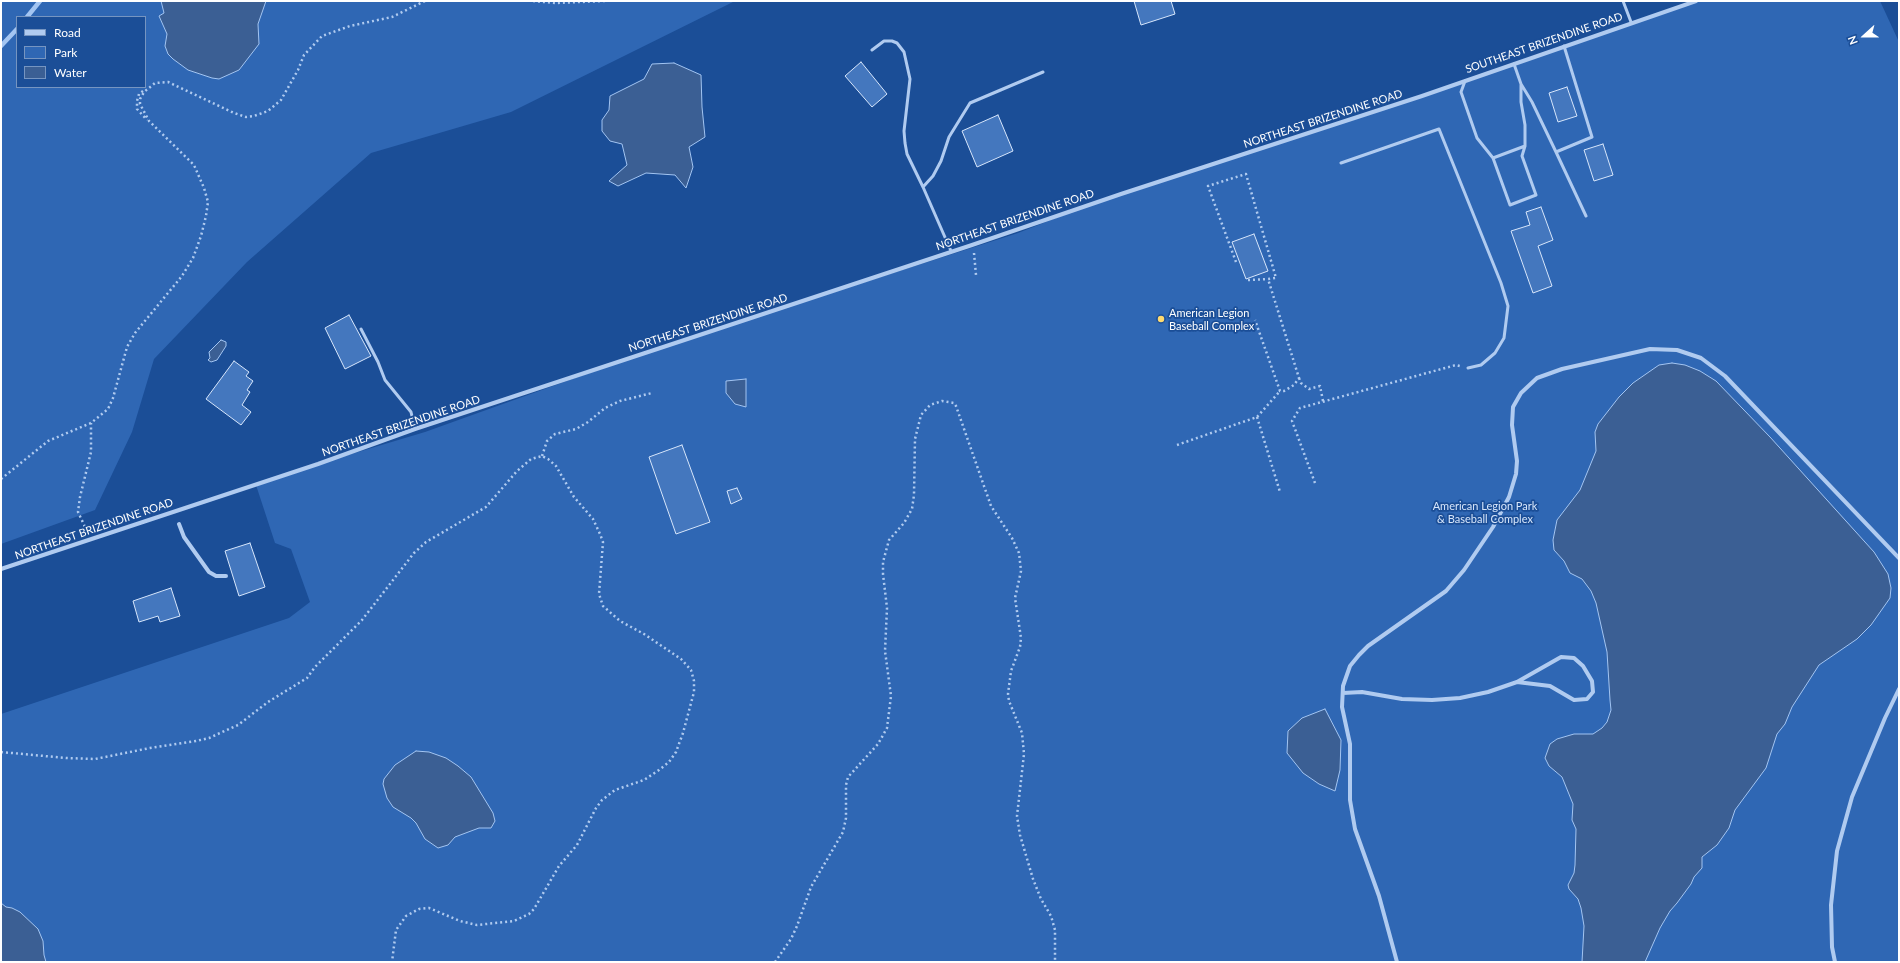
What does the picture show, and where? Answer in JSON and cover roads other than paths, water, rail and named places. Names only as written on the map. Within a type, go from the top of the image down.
[{"type":"street","name":"SOUTHEAST BRIZENDINE ROAD","points":[[1422,96],[1631,22],[1696,1]]},
{"type":"street","name":"NORTHEAST BRIZENDINE ROAD","points":[[1,569],[284,476],[415,429],[972,245],[1126,192],[1422,96]]},
{"type":"street","points":[[1396,962],[1379,896],[1355,829],[1350,800],[1350,744],[1342,707],[1343,686],[1350,666],[1368,646],[1435,600],[1464,570],[1502,512],[1512,486],[1517,461],[1512,425],[1513,407],[1521,393],[1537,378],[1562,369],[1650,349],[1677,350],[1701,358],[1725,376],[1899,558]]},
{"type":"street","points":[[179,524],[184,537],[209,572],[216,576],[226,576]]},
{"type":"street","points":[[1343,694],[1362,692],[1402,699],[1432,700],[1460,698],[1488,692],[1517,682],[1561,657],[1574,658],[1583,666],[1592,681],[1593,692],[1587,699],[1574,700],[1550,686],[1517,682]]},
{"type":"street","points":[[1835,962],[1832,947],[1831,905],[1837,851],[1852,797],[1885,718],[1899,689]]},
{"type":"lane","points":[[1623,1],[1631,22]]},
{"type":"lane","points":[[872,50],[884,41],[892,40],[897,43],[904,52],[910,80],[904,131],[907,154],[951,251]]},
{"type":"lane","points":[[1556,152],[1592,137],[1564,46]]},
{"type":"lane","points":[[1514,64],[1521,84],[1532,102],[1586,216]]},
{"type":"lane","points":[[923,187],[933,176],[941,161],[949,137],[970,103],[1043,72]]},
{"type":"lane","points":[[1465,81],[1461,92],[1477,138],[1493,158],[1510,205],[1536,195],[1522,156],[1525,146],[1525,125],[1521,102],[1521,84]]},
{"type":"lane","points":[[1341,163],[1439,129],[1501,283],[1508,306],[1504,338],[1495,353],[1481,365],[1468,368]]},
{"type":"lane","points":[[1493,158],[1525,146]]},
{"type":"lane","points":[[361,329],[378,362],[385,380],[411,412],[415,429]]},
{"type":"water","points":[[161,1],[266,1],[258,24],[259,44],[239,70],[219,79],[188,70],[168,54],[165,46],[167,34],[159,16],[164,13]]},
{"type":"water","points":[[674,63],[701,75],[705,137],[689,147],[693,167],[686,188],[675,175],[646,173],[618,186],[609,181],[627,165],[622,144],[610,141],[602,131],[602,120],[609,110],[610,96],[644,79],[652,64]]},
{"type":"water","points":[[221,340],[226,342],[226,346],[217,360],[211,362],[208,360],[210,358],[209,352]]},
{"type":"water","points":[[1672,363],[1685,365],[1700,371],[1716,381],[1770,437],[1874,552],[1888,574],[1891,588],[1890,598],[1871,625],[1857,639],[1819,665],[1792,707],[1785,724],[1777,734],[1766,768],[1735,810],[1729,828],[1717,845],[1702,857],[1702,868],[1670,911],[1660,928],[1645,962],[1582,962],[1584,926],[1581,908],[1578,899],[1569,889],[1568,885],[1574,873],[1575,865],[1576,829],[1572,820],[1573,804],[1562,777],[1549,766],[1545,758],[1550,744],[1557,739],[1574,734],[1593,734],[1602,728],[1607,722],[1611,710],[1607,652],[1596,603],[1591,591],[1582,579],[1570,573],[1564,561],[1554,550],[1553,540],[1557,520],[1580,490],[1596,451],[1595,432],[1598,424],[1619,397],[1633,383],[1659,365]]},
{"type":"water","points":[[746,379],[746,407],[735,404],[726,393],[726,381]]},
{"type":"water","points":[[1325,709],[1341,740],[1340,770],[1335,791],[1319,784],[1303,773],[1287,753],[1288,731],[1302,718]]},
{"type":"water","points":[[416,751],[429,752],[446,758],[471,777],[493,813],[495,821],[491,828],[479,828],[455,837],[448,845],[438,848],[425,839],[416,823],[411,818],[393,807],[387,798],[383,784],[384,779],[395,765]]},
{"type":"water","points":[[1,903],[6,907],[20,912],[38,929],[43,941],[46,962],[1,962]]},
{"type":"waterway","points":[[28,16],[40,1]]},
{"type":"waterway","points":[[1,46],[16,30]]},
{"type":"place","name":"American Legion Baseball Complex","points":[[1161,319]]},
{"type":"park label","name":"American Legion Park & Baseball Complex","points":[[1485,512]]}]
